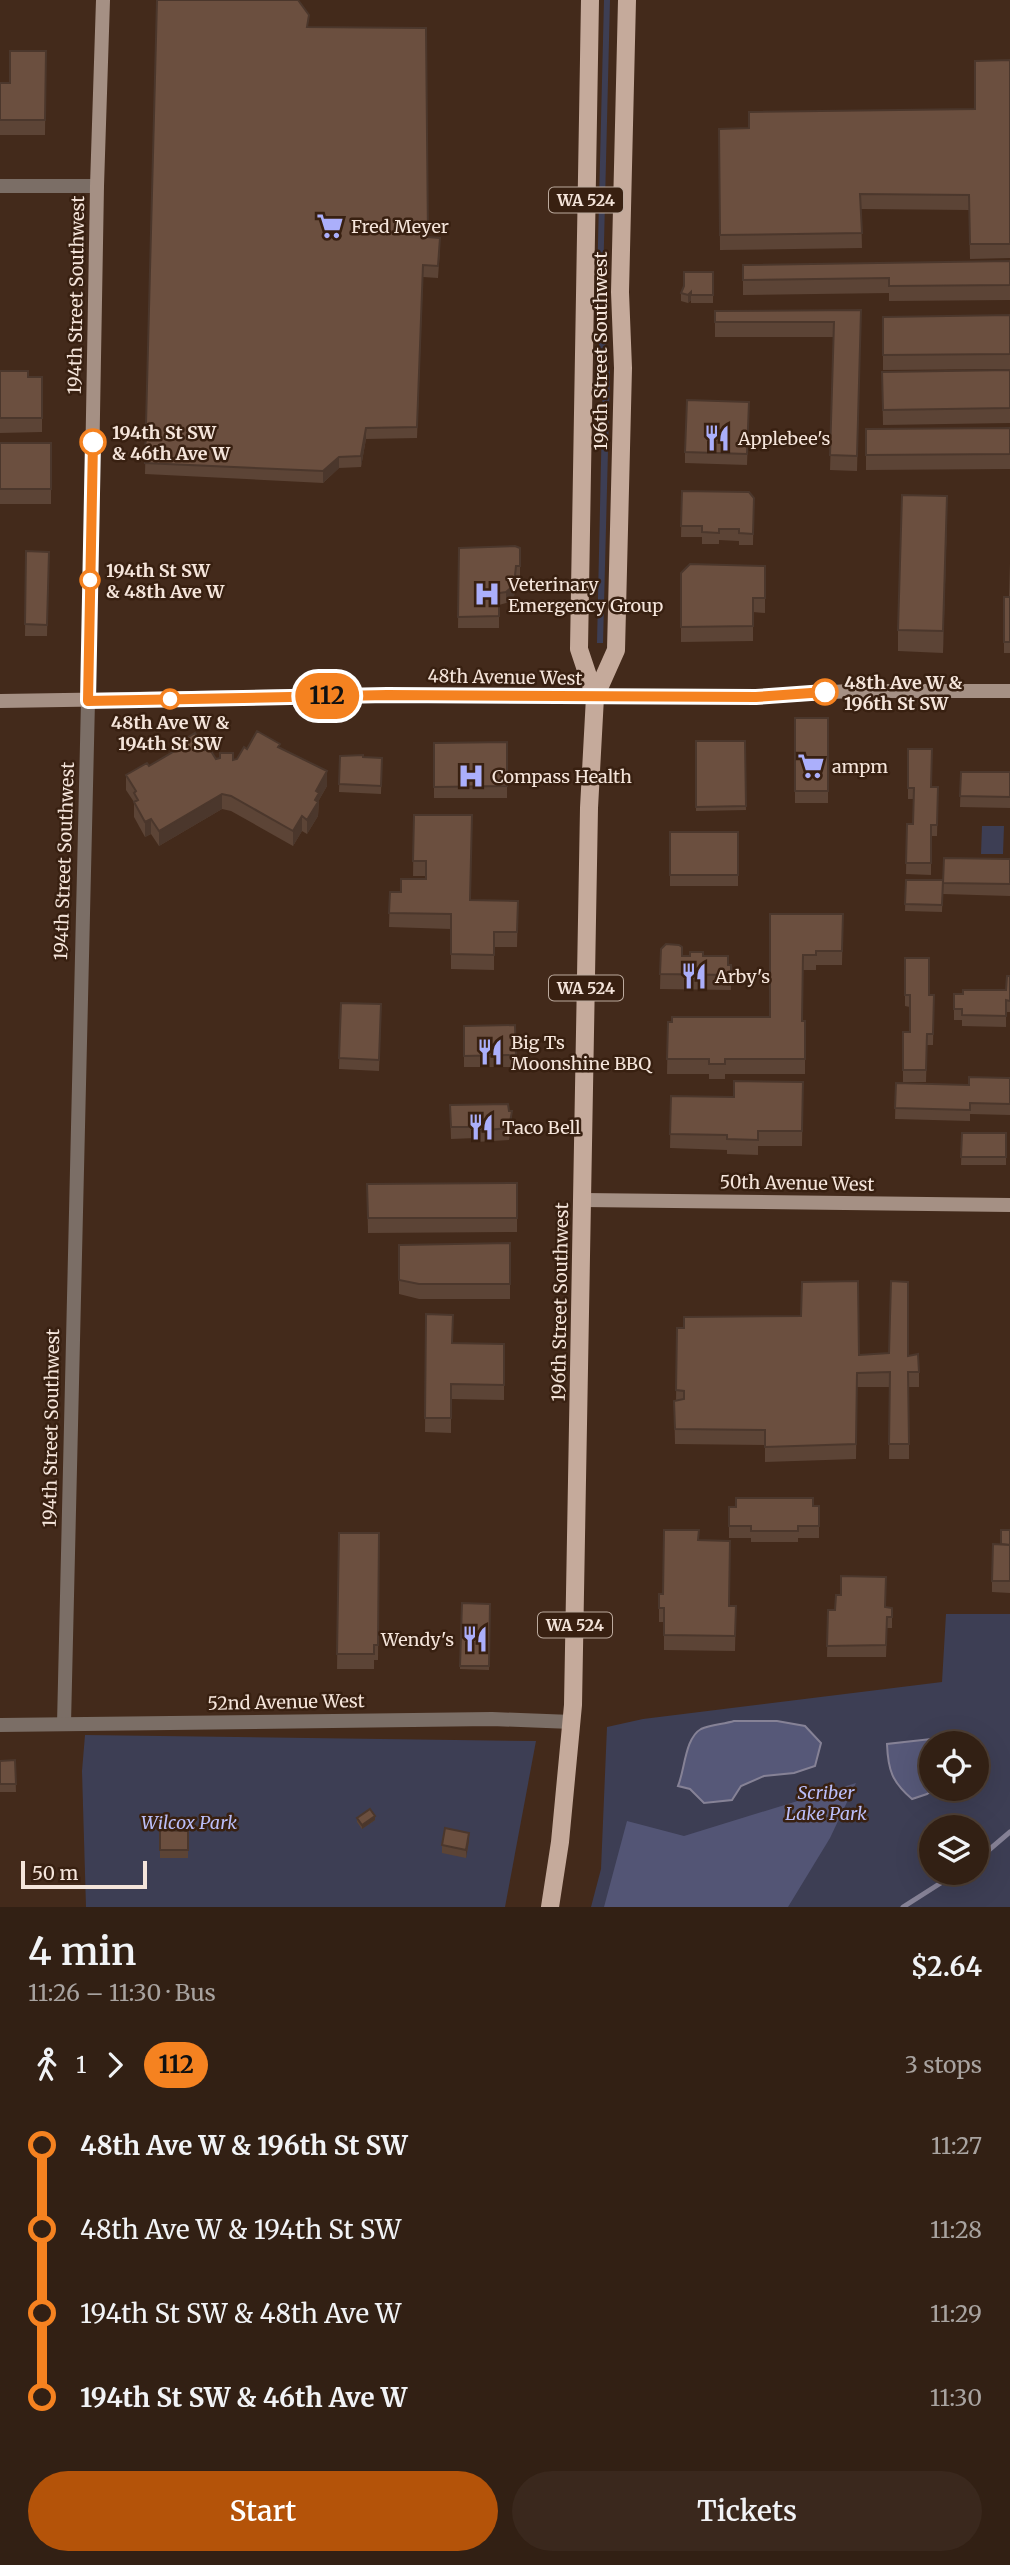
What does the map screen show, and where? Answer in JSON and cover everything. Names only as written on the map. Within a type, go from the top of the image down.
[{"type":"main road","name":"196th Street Southwest","points":[[590,0],[579,649],[595,697]]},
{"type":"main road","name":"196th Street Southwest","points":[[550,1907],[560,1842],[572,1722],[589,808],[595,697],[616,650],[623,368],[620,292],[627,0]]},
{"type":"street","name":"194th Street Southwest","points":[[64,1724],[103,0]]},
{"type":"street","points":[[0,186],[97,186]]},
{"type":"street","name":"48th Avenue West","points":[[0,701],[387,695],[756,697],[849,691],[1010,691]]},
{"type":"street","name":"50th Avenue West","points":[[583,1200],[1010,1205]]},
{"type":"street","name":"52nd Avenue West","points":[[0,1724],[469,1719],[572,1722]]},
{"type":"green space","points":[[604,0],[610,0],[602,323],[610,373],[603,643],[597,643],[603,372],[596,323]]},
{"type":"green space","points":[[982,826],[1004,826],[1003,854],[981,854]]},
{"type":"green space","name":"Scriber Lake Park","points":[[946,1614],[1010,1614],[1010,1907],[591,1907],[601,1869],[607,1727],[643,1719],[942,1682]]},
{"type":"green space","name":"Wilcox Park","points":[[85,1735],[536,1741],[505,1907],[86,1907],[82,1771]]},
{"type":"green space","points":[[856,1783],[830,1838],[788,1907],[604,1907],[627,1821],[684,1836]]},
{"type":"shaded area","points":[[734,1721],[777,1721],[805,1726],[821,1743],[815,1766],[794,1773],[764,1776],[741,1786],[732,1800],[704,1803],[690,1789],[678,1786],[689,1747],[701,1729]]},
{"type":"shaded area","points":[[919,1740],[919,1797],[912,1799],[892,1775],[887,1744]]},
{"type":"building","points":[[157,0],[298,0],[309,15],[307,27],[426,28],[428,237],[440,238],[438,266],[423,265],[417,427],[366,428],[361,456],[339,457],[323,471],[145,463]]},
{"type":"building","points":[[10,51],[46,51],[45,120],[0,120],[0,83],[10,83]]},
{"type":"building","points":[[1010,60],[1010,244],[970,244],[969,195],[860,194],[862,233],[720,235],[719,129],[749,128],[749,112],[975,109],[975,61]]},
{"type":"building","points":[[1010,261],[1010,285],[889,286],[889,278],[743,280],[743,265]]},
{"type":"building","points":[[684,272],[713,272],[713,295],[681,293]]},
{"type":"building","points":[[861,310],[857,456],[830,455],[834,322],[715,322],[715,311]]},
{"type":"building","points":[[1010,315],[1010,354],[883,355],[883,317]]},
{"type":"building","points":[[1010,370],[1010,408],[883,410],[882,372]]},
{"type":"building","points":[[0,371],[28,371],[28,377],[42,377],[42,418],[0,418]]},
{"type":"building","name":"Applebee's","points":[[687,400],[749,402],[747,454],[685,452]]},
{"type":"building","points":[[1010,428],[1010,454],[866,455],[866,429]]},
{"type":"building","points":[[0,443],[51,443],[51,489],[0,489]]},
{"type":"building","points":[[682,491],[749,492],[754,498],[753,534],[739,533],[739,529],[719,529],[719,533],[702,532],[702,526],[681,526]]},
{"type":"building","points":[[902,495],[947,496],[943,631],[898,630]]},
{"type":"building","name":"Veterinary Emergency Group","points":[[459,548],[520,548],[520,566],[516,566],[514,585],[506,592],[499,593],[499,616],[458,617]]},
{"type":"building","points":[[26,551],[49,552],[47,625],[25,624]]},
{"type":"building","points":[[690,564],[765,566],[765,598],[753,598],[753,626],[681,627],[681,573]]},
{"type":"building","points":[[1004,597],[1010,597],[1010,642],[1004,642]]},
{"type":"building","name":"ampm","points":[[795,718],[828,718],[828,791],[795,791]]},
{"type":"building","points":[[257,731],[280,744],[278,747],[327,771],[316,791],[319,793],[315,800],[318,802],[307,820],[302,816],[293,831],[231,796],[222,794],[159,831],[151,819],[145,822],[134,802],[138,800],[134,793],[136,791],[126,775],[147,763],[149,766],[176,750],[174,746],[195,733],[205,750],[209,748],[216,759],[220,758],[220,753],[233,753],[233,760],[237,759],[244,747],[247,749]]},
{"type":"building","points":[[696,741],[745,741],[746,806],[696,807]]},
{"type":"building","points":[[507,742],[507,786],[434,787],[434,743]]},
{"type":"building","points":[[908,749],[932,749],[931,787],[938,787],[937,825],[931,825],[931,863],[906,863],[907,824],[913,824],[914,788],[908,788]]},
{"type":"building","points":[[340,756],[382,758],[381,786],[339,784]]},
{"type":"building","points":[[961,772],[1010,772],[1010,797],[960,796]]},
{"type":"building","points":[[414,815],[472,815],[470,900],[518,901],[517,932],[494,932],[494,955],[451,954],[451,914],[389,913],[390,892],[401,892],[401,879],[426,879],[426,861],[413,861]]},
{"type":"building","points":[[670,832],[738,832],[738,875],[670,875]]},
{"type":"building","points":[[944,858],[1010,859],[1010,884],[943,883]]},
{"type":"building","points":[[906,880],[943,880],[942,905],[905,904]]},
{"type":"building","points":[[770,914],[843,914],[842,951],[816,951],[816,955],[803,955],[802,1021],[805,1021],[805,1059],[725,1059],[725,1064],[709,1064],[709,1059],[667,1059],[668,1022],[672,1022],[672,1017],[770,1017]]},
{"type":"building","points":[[666,944],[682,947],[682,956],[690,956],[690,952],[703,952],[703,956],[728,956],[731,975],[660,974],[661,949]]},
{"type":"building","points":[[905,958],[929,958],[929,995],[934,995],[933,1034],[927,1034],[926,1070],[903,1070],[903,1032],[910,1032],[910,995],[905,995]]},
{"type":"building","points":[[1007,976],[1010,976],[1010,1001],[1006,1000],[1006,1016],[962,1015],[962,1009],[954,1009],[954,994],[963,994],[963,990],[1006,990]]},
{"type":"building","points":[[341,1003],[381,1004],[379,1060],[339,1058]]},
{"type":"building","name":"Big Ts Moonshine BBQ","points":[[515,1025],[516,1055],[464,1056],[464,1026]]},
{"type":"building","points":[[969,1077],[1010,1078],[1010,1104],[970,1103],[970,1110],[895,1108],[896,1083],[969,1085]]},
{"type":"building","points":[[734,1081],[803,1082],[802,1131],[758,1131],[758,1140],[727,1139],[727,1135],[670,1134],[671,1096],[734,1097]]},
{"type":"building","points":[[508,1104],[509,1111],[512,1111],[509,1128],[476,1131],[476,1127],[451,1127],[450,1105]]},
{"type":"building","points":[[962,1133],[1006,1133],[1006,1157],[961,1157]]},
{"type":"building","points":[[517,1183],[517,1218],[368,1218],[367,1184]]},
{"type":"building","points":[[510,1243],[510,1284],[419,1284],[399,1280],[399,1245]]},
{"type":"building","points":[[858,1281],[859,1355],[889,1353],[891,1281],[908,1282],[908,1356],[918,1354],[919,1372],[908,1372],[909,1444],[889,1444],[890,1372],[857,1373],[856,1444],[765,1447],[765,1430],[675,1429],[674,1401],[684,1399],[684,1391],[676,1390],[677,1328],[684,1328],[684,1317],[801,1316],[802,1282]]},
{"type":"building","points":[[426,1314],[453,1315],[452,1343],[504,1344],[504,1385],[451,1384],[451,1418],[425,1418]]},
{"type":"building","points":[[736,1498],[813,1498],[813,1506],[819,1506],[819,1526],[798,1526],[798,1531],[751,1531],[751,1526],[729,1526],[729,1507],[736,1507]]},
{"type":"building","points":[[664,1530],[699,1530],[698,1540],[730,1541],[729,1606],[736,1606],[735,1636],[664,1635],[664,1608],[659,1608],[659,1594],[663,1594]]},
{"type":"building","points":[[1001,1530],[1010,1530],[1010,1545],[1001,1544]]},
{"type":"building","points":[[339,1533],[379,1533],[378,1645],[374,1645],[374,1654],[337,1654]]},
{"type":"building","points":[[993,1544],[1010,1545],[1010,1581],[992,1581]]},
{"type":"building","points":[[841,1576],[886,1577],[885,1607],[892,1608],[892,1617],[887,1617],[886,1645],[827,1646],[828,1610],[835,1610],[836,1595],[841,1595]]},
{"type":"building","name":"Wendy's","points":[[462,1603],[490,1604],[489,1666],[460,1666]]},
{"type":"building","points":[[15,1760],[16,1784],[0,1784],[0,1761]]},
{"type":"building","points":[[370,1809],[375,1816],[362,1825],[357,1818]]},
{"type":"building","points":[[445,1828],[469,1833],[466,1850],[442,1845]]},
{"type":"building","points":[[160,1830],[188,1831],[188,1850],[160,1850]]},
{"type":"waterway","points":[[989,1850],[1010,1832]]},
{"type":"waterway","points":[[903,1907],[938,1885]]},
{"type":"bus line","name":"112","points":[[93,442],[88,701],[387,695],[756,697],[825,692]]},
{"type":"place","name":"Fred Meyer","points":[[330,226]]},
{"type":"place","name":"Applebee's","points":[[717,438]]},
{"type":"place","name":"194th St SW & 46th Ave W","points":[[93,442]]},
{"type":"place","name":"194th St SW & 48th Ave W","points":[[90,580]]},
{"type":"place","name":"Veterinary Emergency Group","points":[[487,594]]},
{"type":"place","name":"48th Ave W & 196th St SW","points":[[825,692]]},
{"type":"place","name":"48th Ave W & 194th St SW","points":[[170,699]]},
{"type":"place","name":"ampm","points":[[811,766]]},
{"type":"place","name":"Compass Health","points":[[471,776]]},
{"type":"place","name":"Arby's","points":[[694,976]]},
{"type":"place","name":"Big Ts Moonshine BBQ","points":[[490,1052]]},
{"type":"place","name":"Taco Bell","points":[[481,1127]]},
{"type":"place","name":"Wendy's","points":[[475,1639]]}]
